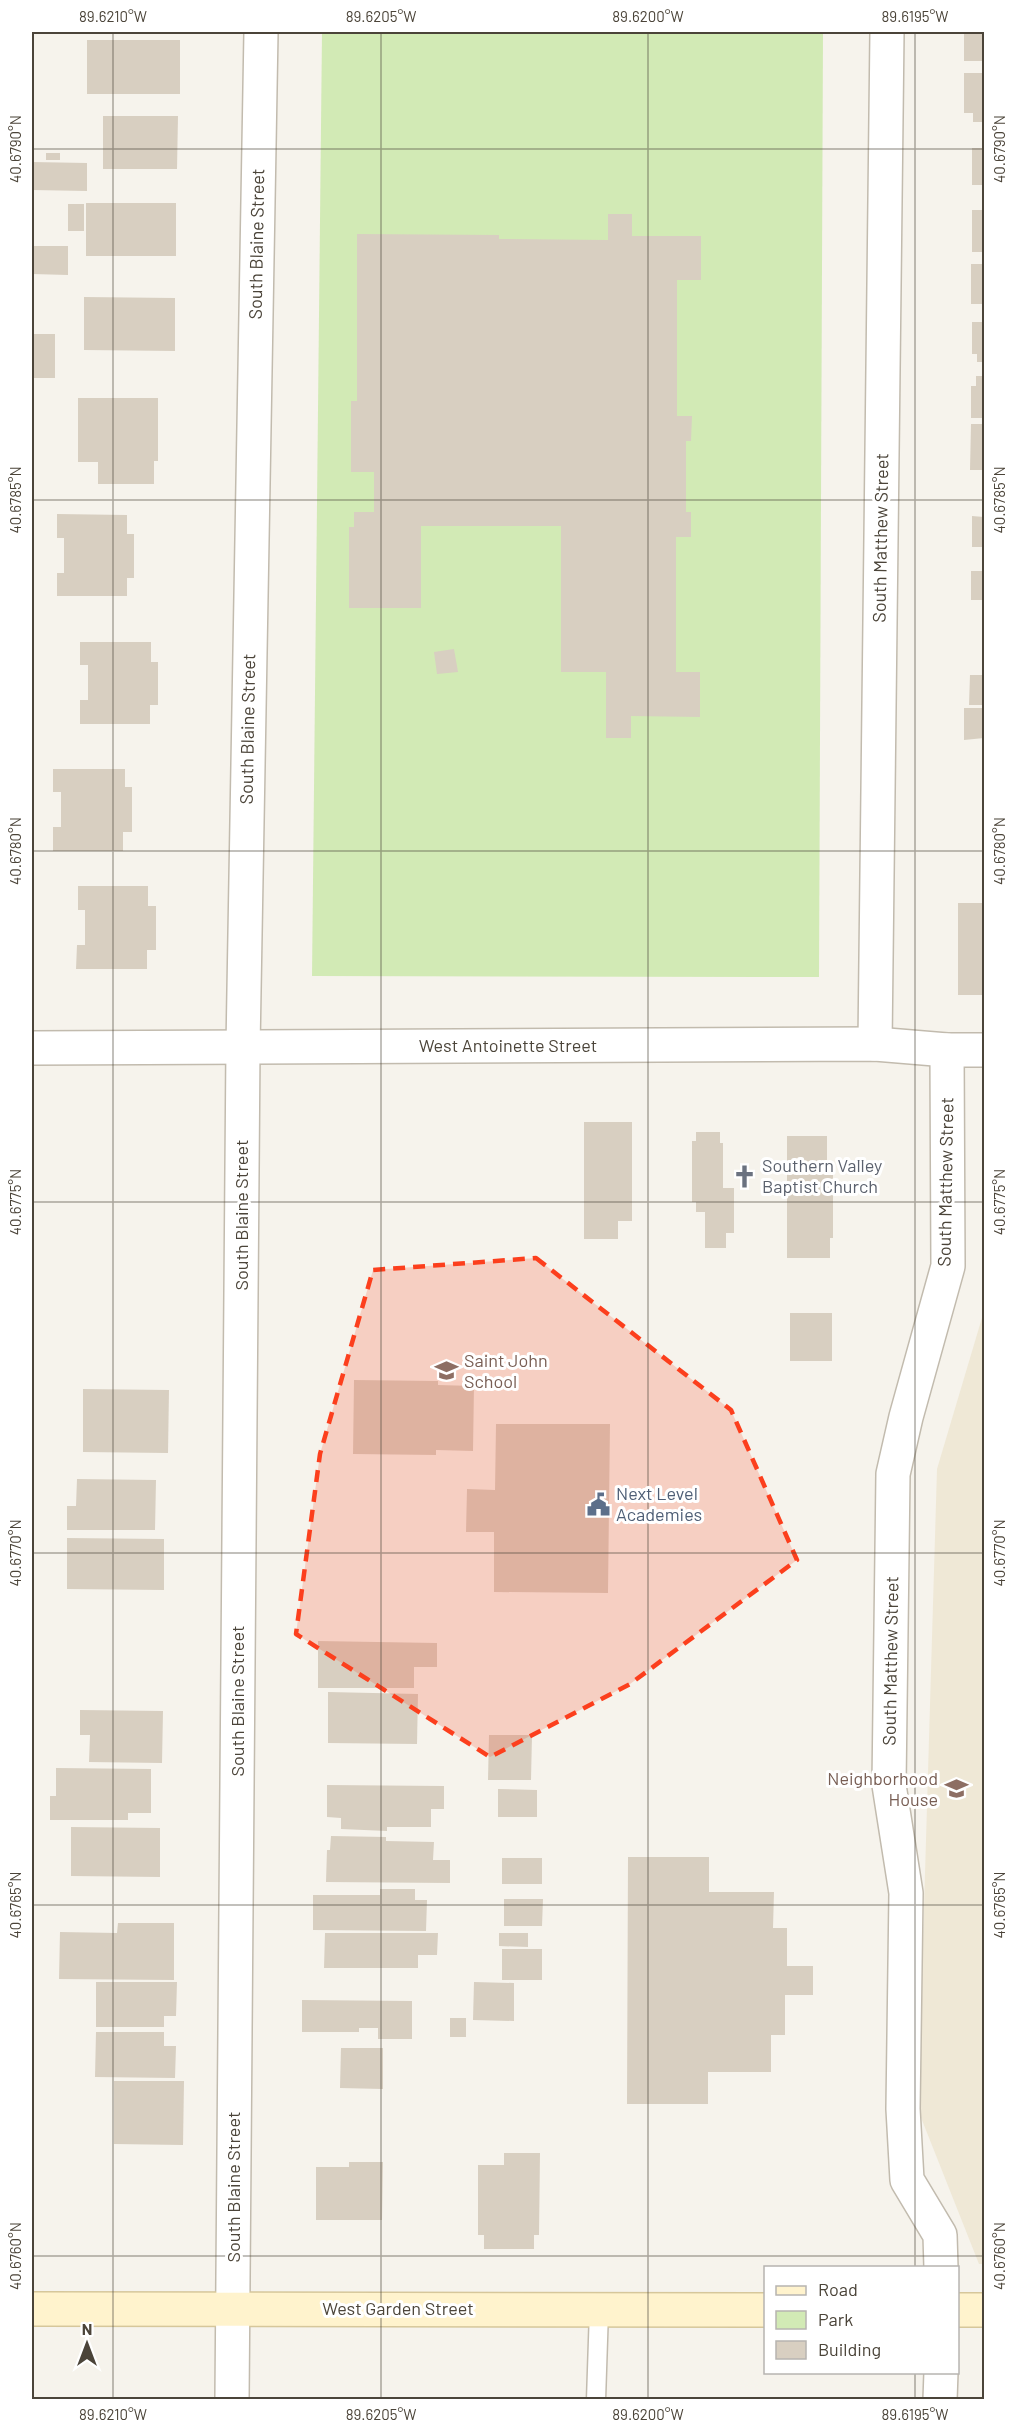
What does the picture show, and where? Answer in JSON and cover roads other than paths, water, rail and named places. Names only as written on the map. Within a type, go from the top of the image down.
[{"type":"main road","name":"West Garden Street","points":[[32,2309],[764,2310]]},
{"type":"main road","points":[[959,2310],[984,2310]]},
{"type":"street","name":"South Blaine Street","points":[[232,2400],[243,1047],[261,32]]},
{"type":"street","name":"South Matthew Street","points":[[874,1044],[887,32]]},
{"type":"street","name":"West Antoinette Street","points":[[32,1048],[874,1044],[947,1050],[984,1050]]},
{"type":"street","name":"South Matthew Street","points":[[941,2266],[940,2235],[907,2180],[903,2109],[906,1893],[890,1785],[893,1474],[906,1417],[948,1266],[947,1050]]},
{"type":"street","points":[[940,2400],[941,2374]]},
{"type":"lane","points":[[596,2400],[599,2310]]},
{"type":"place","name":"Southern Valley Baptist Church","points":[[744,1176]]},
{"type":"place","name":"Saint John School","points":[[446,1371]]},
{"type":"place","name":"Next Level Academies","points":[[598,1504]]},
{"type":"place","name":"Neighborhood House","points":[[956,1789]]}]
